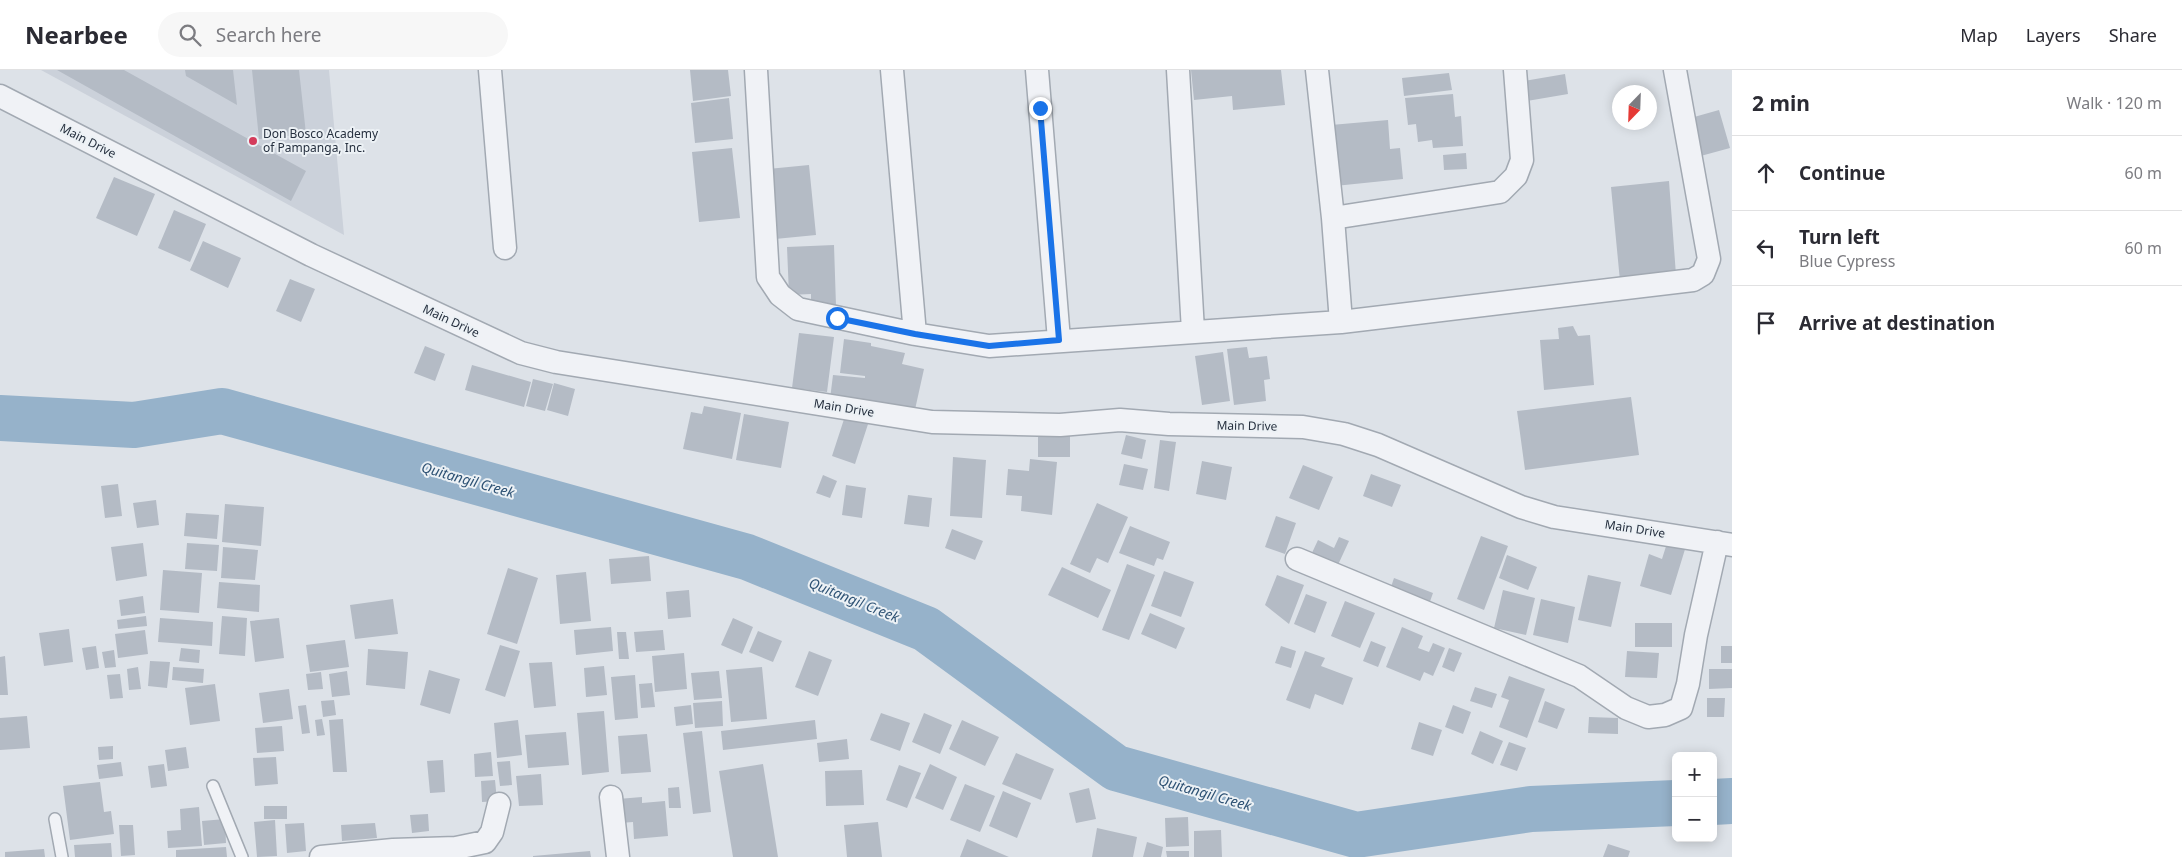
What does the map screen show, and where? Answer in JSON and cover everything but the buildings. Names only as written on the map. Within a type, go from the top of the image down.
[{"type":"street","points":[[490,70],[505,248]]},
{"type":"street","points":[[756,70],[768,277],[780,295],[798,310],[915,334],[989,346],[1341,322],[1693,280],[1703,274],[1709,259],[1675,70]]},
{"type":"street","points":[[892,70],[915,334]]},
{"type":"street","points":[[1037,70],[1059,340]]},
{"type":"street","points":[[1178,70],[1192,331]]},
{"type":"street","points":[[1317,70],[1333,218],[1341,322]]},
{"type":"street","points":[[1333,218],[1500,192],[1516,176],[1522,160],[1515,70]]},
{"type":"street","name":"Main Drive","points":[[0,96],[311,255],[520,354],[556,362],[932,422],[1060,425],[1120,420],[1169,424],[1303,427],[1344,434],[1378,445],[1521,507],[1554,517],[1725,543]]},
{"type":"street","points":[[1296,559],[1579,676],[1626,708],[1648,717],[1666,715],[1680,708],[1688,684],[1696,635],[1725,543]]},
{"type":"street","points":[[611,797],[618,857]]},
{"type":"street","points":[[326,857],[393,850],[456,848],[485,842],[492,832],[499,804]]},
{"type":"lane","points":[[214,786],[242,857]]},
{"type":"lane","points":[[55,819],[62,857]]},
{"type":"shaded area","name":"Don Bosco Academy of Pampanga, Inc.","points":[[41,70],[329,70],[344,235]]},
{"type":"waterway","name":"Quitangil Creek","points":[[0,418],[134,425],[222,411],[747,557],[926,629],[1116,768],[1356,835],[1531,809],[1672,803]]},
{"type":"waterway","name":"Quitangil Creek","points":[[1717,802],[1732,801]]},
{"type":"place","name":"Don Bosco Academy of Pampanga, Inc.","points":[[253,141]]},
{"type":"route","points":[[837,318],[915,334],[989,346],[1059,340],[1040,108]]}]
